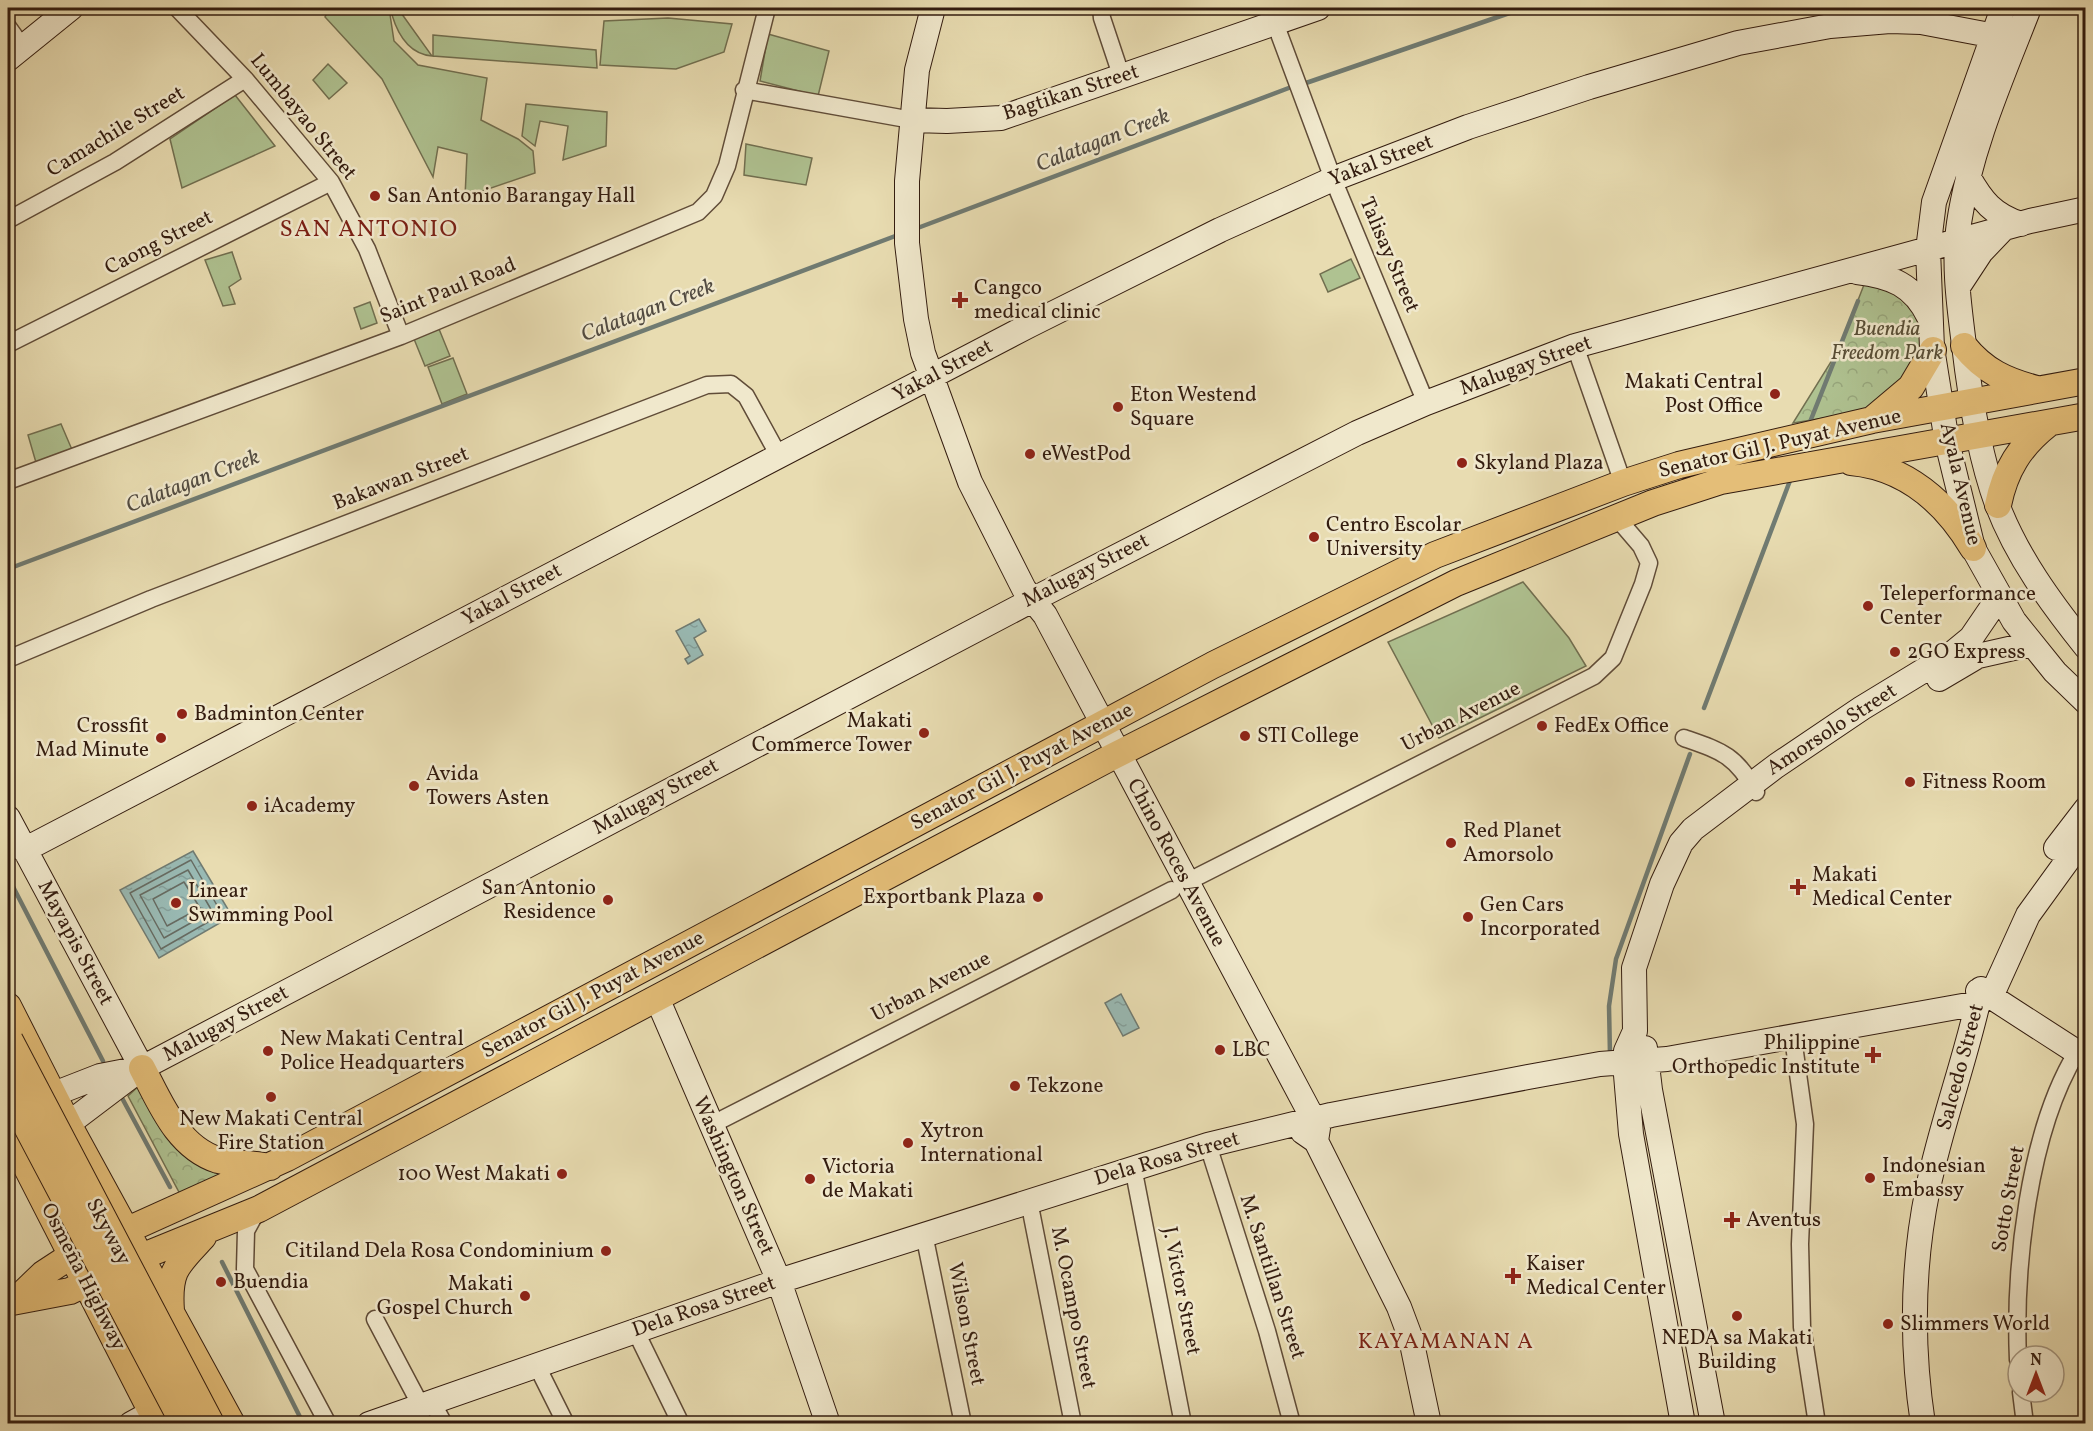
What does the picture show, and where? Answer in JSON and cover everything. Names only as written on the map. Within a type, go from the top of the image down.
[{"type":"highway","name":"Skyway","points":[[8,1041],[209,1424]]},
{"type":"highway","name":"Skyway","points":[[8,1087],[186,1424]]},
{"type":"main road","points":[[1964,346],[1991,373],[2016,384],[2043,390]]},
{"type":"main road","points":[[1872,420],[1911,387],[1933,350]]},
{"type":"main road","name":"Senator Gil J. Puyat Avenue","points":[[12,1302],[43,1274],[72,1255],[270,1167],[1213,665],[1435,555],[1623,483],[1726,452],[1872,420],[2085,381]]},
{"type":"main road","name":"Senator Gil J. Puyat Avenue","points":[[12,1302],[53,1296],[258,1209],[1111,758],[1456,583],[1617,518],[1721,481],[2085,416]]},
{"type":"main road","points":[[1998,505],[2002,486],[2019,451],[2048,424]]},
{"type":"main road","points":[[1833,460],[1862,463],[1891,471],[1917,485],[1940,503],[1959,524],[1973,548]]},
{"type":"main road","points":[[8,1006],[68,1124],[232,1424]]},
{"type":"main road","points":[[142,1068],[174,1127],[198,1150],[219,1160],[270,1167]]},
{"type":"main road","name":"Osmeña Highway","points":[[12,1141],[87,1283],[147,1420]]},
{"type":"main road","points":[[171,1314],[172,1272],[180,1259],[209,1230]]},
{"type":"street","points":[[8,27],[15,53],[71,8]]},
{"type":"street","name":"Lumbayao Street","points":[[177,8],[245,79],[331,182],[367,249],[401,336]]},
{"type":"street","name":"Saint Paul Road","points":[[8,481],[401,336],[698,212],[714,196],[727,165],[766,8]]},
{"type":"street","name":"Chino Roces Avenue","points":[[933,8],[916,70],[906,231],[922,353],[970,482],[1111,758],[1309,1128],[1399,1307],[1411,1339],[1429,1424]]},
{"type":"street","points":[[1101,8],[1102,18],[1122,78]]},
{"type":"street","name":"Bagtikan Street","points":[[744,90],[912,120],[947,122],[1001,118],[1122,78],[1318,8]]},
{"type":"street","points":[[2004,8],[2005,38]]},
{"type":"street","points":[[2005,38],[2029,8]]},
{"type":"street","name":"Yakal Street","points":[[24,850],[932,376],[1220,230],[1333,179],[1491,119],[1738,43],[1830,26],[1890,21],[1921,22],[2005,38]]},
{"type":"street","name":"Talisay Street","points":[[1275,23],[1333,179],[1426,403]]},
{"type":"street","name":"Ayala Avenue","points":[[2005,38],[1968,176],[1957,242],[1958,287],[1964,346],[1980,435],[1998,505],[2032,575],[2085,646]]},
{"type":"street","name":"Ayala Avenue","points":[[2005,38],[1934,202],[1928,250],[1933,350],[1947,442],[1973,548],[1999,597],[2031,644],[2085,702]]},
{"type":"street","name":"Camachile Street","points":[[8,220],[114,162],[245,79]]},
{"type":"street","points":[[1958,287],[1981,252],[2012,227],[1982,201],[1968,176]]},
{"type":"street","name":"Caong Street","points":[[8,344],[331,182]]},
{"type":"street","name":"Malugay Street","points":[[12,1141],[68,1124],[142,1068],[1028,597],[1357,433],[1426,403],[1575,346],[2085,209]]},
{"type":"street","points":[[1848,271],[1879,274],[1902,283],[1923,303],[1930,319]]},
{"type":"street","points":[[1575,346],[1623,483]]},
{"type":"street","name":"Bakawan Street","points":[[8,659],[162,595],[707,385],[731,384],[746,396],[779,456]]},
{"type":"street","name":"Urban Avenue","points":[[711,1125],[1594,676],[1613,658],[1643,584],[1648,563],[1641,546],[1617,518]]},
{"type":"street","name":"Amorsolo Street","points":[[1683,1424],[1630,1134],[1636,1051],[1634,968],[1639,948],[1670,868],[1755,790],[1776,766],[1862,708],[1954,652],[1971,638],[1999,597]]},
{"type":"street","name":"Amorsolo Street","points":[[1755,790],[1978,656],[2031,644]]},
{"type":"street","points":[[1684,738],[1717,749],[1734,760],[1757,769],[1776,766]]},
{"type":"street","points":[[1734,760],[1755,790]]},
{"type":"street","name":"Salcedo Street","points":[[1923,1424],[1913,1320],[1917,1261],[1928,1187],[1983,997],[1989,964],[2015,910],[2045,862],[2085,809]]},
{"type":"street","name":"Mayapis Street","points":[[8,818],[142,1068]]},
{"type":"street","name":"Salcedo Street","points":[[1983,997],[2028,915],[2085,835]]},
{"type":"street","name":"Dela Rosa Street","points":[[369,1424],[779,1281],[1208,1145],[1309,1128],[1594,1065],[1636,1051],[1953,992],[1983,997]]},
{"type":"street","points":[[1983,997],[2081,1055]]},
{"type":"street","name":"Dela Rosa Street","points":[[1636,1051],[1793,1038],[1983,997]]},
{"type":"street","name":"Washington Street","points":[[657,998],[779,1281],[828,1424]]},
{"type":"street","points":[[1793,1038],[1805,1124],[1800,1244],[1802,1327],[1817,1424]]},
{"type":"street","name":"Amorsolo Street","points":[[1636,1051],[1713,1424]]},
{"type":"street","name":"Sotto Street","points":[[2018,1344],[2020,1269],[2029,1201],[2052,1105],[2081,1055]]},
{"type":"street","name":"Malugay Street","points":[[8,1113],[52,1093],[100,1076],[142,1068]]},
{"type":"street","name":"M. Santillan Street","points":[[1208,1145],[1267,1331],[1292,1424]]},
{"type":"street","name":"J. Victor Street","points":[[1133,1167],[1183,1424]]},
{"type":"street","name":"M. Ocampo Street","points":[[1029,1200],[1073,1424]]},
{"type":"street","points":[[258,1209],[246,1231],[245,1269],[328,1424]]},
{"type":"street","name":"Wilson Street","points":[[924,1234],[963,1424]]},
{"type":"street","points":[[375,1319],[426,1404],[444,1424]]},
{"type":"street","points":[[636,1332],[681,1424]]},
{"type":"street","points":[[537,1366],[566,1424]]},
{"type":"street","points":[[2022,1404],[2025,1424]]},
{"type":"green space","points":[[330,8],[389,8],[394,41],[418,65],[487,78],[481,120],[518,139],[533,151],[535,173],[465,197],[467,154],[438,147],[433,177],[382,79],[325,17]]},
{"type":"green space","points":[[399,10],[432,56],[417,52],[401,36],[392,15]]},
{"type":"green space","points":[[668,18],[732,24],[724,52],[676,69],[600,65],[604,21]]},
{"type":"green space","points":[[768,34],[829,51],[818,96],[760,81]]},
{"type":"green space","points":[[433,35],[596,50],[597,68],[433,56]]},
{"type":"green space","points":[[328,64],[347,83],[329,99],[313,80]]},
{"type":"green space","points":[[235,95],[275,146],[182,188],[170,139]]},
{"type":"green space","points":[[526,104],[607,112],[606,146],[563,160],[568,126],[540,121],[535,146],[522,136]]},
{"type":"green space","points":[[746,144],[812,158],[806,185],[744,175]]},
{"type":"green space","points":[[232,252],[241,279],[229,287],[235,304],[223,306],[205,260]]},
{"type":"green space","points":[[1351,259],[1360,278],[1328,292],[1320,274]]},
{"type":"green space","name":"Buendia Freedom Park","points":[[1867,277],[1902,283],[1932,348],[1914,379],[1862,412],[1793,423],[1839,349]]},
{"type":"green space","points":[[370,302],[377,323],[361,329],[354,308]]},
{"type":"green space","points":[[439,329],[450,356],[425,366],[414,339]]},
{"type":"green space","points":[[453,358],[467,394],[442,404],[428,367]]},
{"type":"green space","points":[[61,424],[73,452],[37,466],[28,435]]},
{"type":"green space","points":[[1523,582],[1569,638],[1586,666],[1439,738],[1388,642]]},
{"type":"green space","points":[[142,1083],[225,1173],[180,1194],[128,1096]]},
{"type":"water","points":[[699,619],[706,631],[694,638],[703,655],[688,664],[685,659],[690,656],[676,631]]},
{"type":"water","name":"Linear Swimming Pool","points":[[193,851],[232,916],[159,958],[120,890]]},
{"type":"water","points":[[1121,994],[1139,1028],[1123,1036],[1105,1003]]},
{"type":"waterway","name":"Calatagan Creek","points":[[1306,83],[1524,8]]},
{"type":"waterway","name":"Calatagan Creek","points":[[915,229],[1294,86]]},
{"type":"waterway","name":"Calatagan Creek","points":[[8,569],[898,235]]},
{"type":"waterway","points":[[1808,427],[1858,301]]},
{"type":"waterway","points":[[1704,708],[1791,478]]},
{"type":"waterway","points":[[1610,1055],[1609,1006],[1616,959],[1690,754]]},
{"type":"waterway","points":[[8,877],[103,1061]]},
{"type":"waterway","points":[[122,1098],[170,1187]]},
{"type":"waterway","points":[[222,1262],[301,1419]]},
{"type":"place","name":"San Antonio Barangay Hall","points":[[375,196]]},
{"type":"place","name":"Cangco medical clinic","points":[[960,300]]},
{"type":"place","name":"Makati Central Post Office","points":[[1775,394]]},
{"type":"place","name":"Eton Westend Square","points":[[1118,407]]},
{"type":"place","name":"eWestPod","points":[[1030,454]]},
{"type":"place","name":"Skyland Plaza","points":[[1462,463]]},
{"type":"place","name":"Centro Escolar University","points":[[1314,537]]},
{"type":"place","name":"Teleperformance Center","points":[[1868,606]]},
{"type":"place","name":"2GO Express","points":[[1895,652]]},
{"type":"place","name":"Badminton Center","points":[[182,714]]},
{"type":"place","name":"FedEx Office","points":[[1542,726]]},
{"type":"place","name":"Makati Commerce Tower","points":[[924,733]]},
{"type":"place","name":"STI College","points":[[1245,736]]},
{"type":"place","name":"Crossfit Mad Minute","points":[[161,738]]},
{"type":"place","name":"Fitness Room","points":[[1910,782]]},
{"type":"place","name":"Avida Towers Asten","points":[[414,786]]},
{"type":"place","name":"iAcademy","points":[[252,806]]},
{"type":"place","name":"Red Planet Amorsolo","points":[[1451,843]]},
{"type":"place","name":"Makati Medical Center","points":[[1798,887]]},
{"type":"place","name":"Exportbank Plaza","points":[[1038,897]]},
{"type":"place","name":"San Antonio Residence","points":[[608,900]]},
{"type":"place","name":"Linear Swimming Pool","points":[[176,903]]},
{"type":"place","name":"Gen Cars Incorporated","points":[[1468,917]]},
{"type":"place","name":"LBC","points":[[1220,1050]]},
{"type":"place","name":"New Makati Central Police Headquarters","points":[[268,1051]]},
{"type":"place","name":"Philippine Orthopedic Institute","points":[[1873,1055]]},
{"type":"place","name":"Tekzone","points":[[1015,1086]]},
{"type":"place","name":"New Makati Central Fire Station","points":[[271,1097]]},
{"type":"place","name":"Xytron International","points":[[908,1143]]},
{"type":"place","name":"100 West Makati","points":[[562,1174]]},
{"type":"place","name":"Indonesian Embassy","points":[[1870,1178]]},
{"type":"place","name":"Victoria de Makati","points":[[810,1179]]},
{"type":"place","name":"Aventus","points":[[1732,1220]]},
{"type":"place","name":"Citiland Dela Rosa Condominium","points":[[606,1251]]},
{"type":"place","name":"Kaiser Medical Center","points":[[1513,1276]]},
{"type":"place","name":"Buendia","points":[[221,1282]]},
{"type":"place","name":"Makati Gospel Church","points":[[525,1296]]},
{"type":"place","name":"NEDA sa Makati Building","points":[[1737,1316]]},
{"type":"place","name":"Slimmers World","points":[[1888,1324]]},
{"type":"district","name":"SAN ANTONIO","points":[[369,230]]},
{"type":"district","name":"KAYAMANAN A","points":[[1446,1342]]}]
